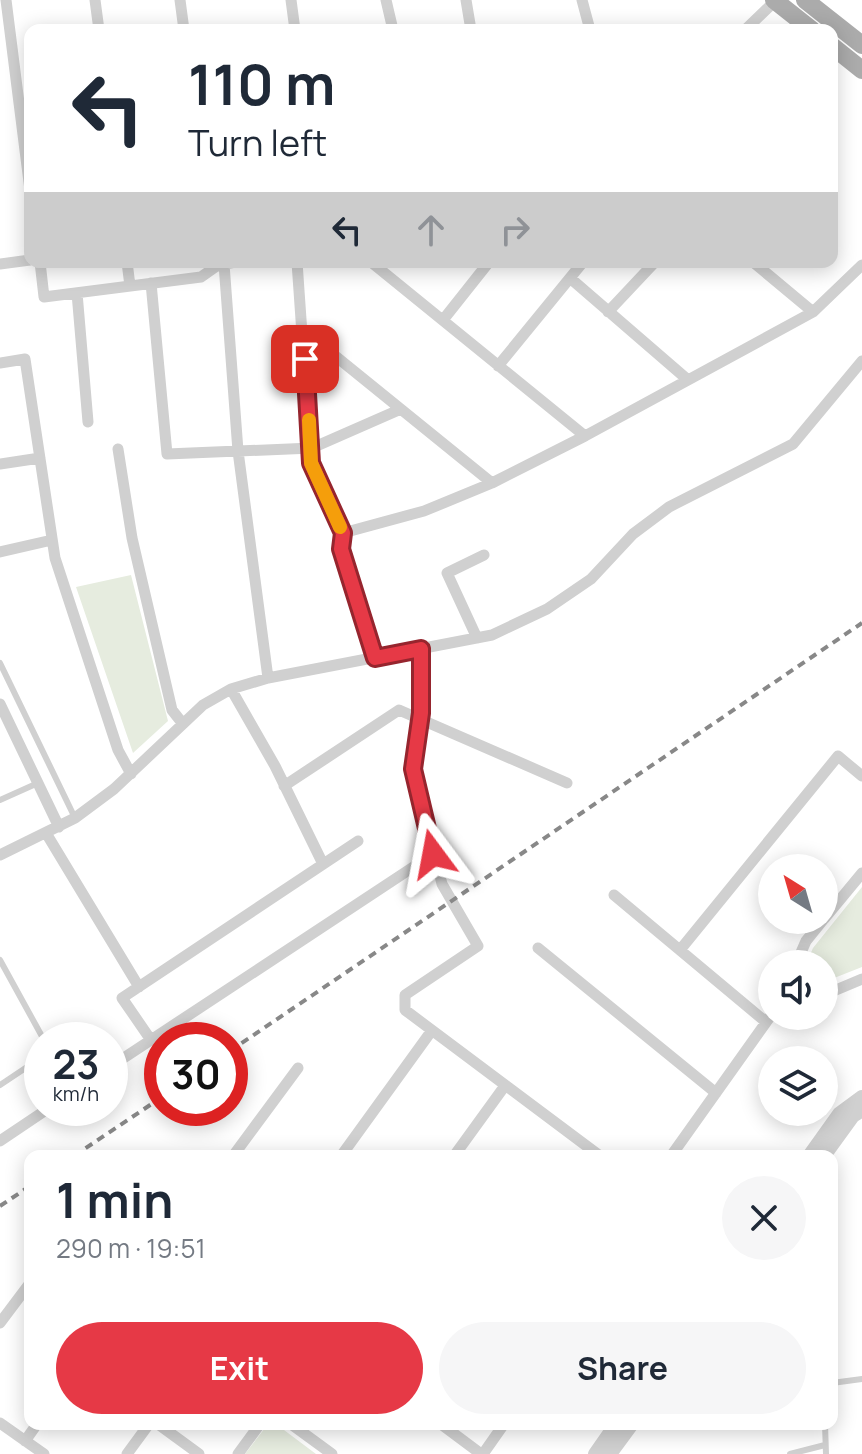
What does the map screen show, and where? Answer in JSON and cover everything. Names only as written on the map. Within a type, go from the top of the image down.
[{"type":"main road","points":[[775,0],[805,24]]},
{"type":"main road","points":[[805,0],[835,24]]},
{"type":"main road","points":[[838,26],[862,45]]},
{"type":"main road","points":[[838,51],[862,70]]},
{"type":"street","points":[[6,0],[24,142]]},
{"type":"street","points":[[95,0],[98,24]]},
{"type":"street","points":[[180,0],[183,24]]},
{"type":"street","points":[[291,0],[294,24]]},
{"type":"street","points":[[386,0],[392,24]]},
{"type":"street","points":[[466,0],[470,24]]},
{"type":"street","points":[[582,0],[588,24]]},
{"type":"street","points":[[751,24],[775,0]]},
{"type":"street","points":[[0,264],[24,261]]},
{"type":"street","points":[[343,533],[424,511],[492,483],[585,436],[813,312],[862,265]]},
{"type":"street","points":[[41,268],[44,297],[201,277],[220,268]]},
{"type":"street","points":[[128,268],[130,286]]},
{"type":"street","points":[[230,268],[238,451],[268,678]]},
{"type":"street","points":[[297,268],[311,463],[343,533],[341,549],[375,658]]},
{"type":"street","points":[[378,268],[585,436]]},
{"type":"street","points":[[443,320],[484,268]]},
{"type":"street","points":[[498,366],[578,268]]},
{"type":"street","points":[[608,311],[649,268]]},
{"type":"street","points":[[760,268],[813,312]]},
{"type":"street","points":[[570,278],[688,380]]},
{"type":"street","points":[[151,283],[167,454],[312,448],[401,409]]},
{"type":"street","points":[[77,293],[88,422]]},
{"type":"street","points":[[302,329],[492,483]]},
{"type":"street","points":[[0,363],[25,359],[52,540],[118,750],[131,774]]},
{"type":"street","points":[[0,855],[75,818],[131,774],[203,705],[231,689],[268,678],[492,635],[547,609],[591,579],[633,534],[669,507],[793,444],[862,361]]},
{"type":"street","points":[[118,449],[132,538],[172,710],[183,724]]},
{"type":"street","points":[[0,464],[40,458]]},
{"type":"street","points":[[0,552],[52,540]]},
{"type":"street","points":[[477,638],[447,573],[484,555]]},
{"type":"street","points":[[421,649],[420,722],[413,769],[442,884],[478,946],[405,995],[405,1010],[430,1033],[592,1150]]},
{"type":"street","points":[[231,689],[323,864]]},
{"type":"street","points":[[0,704],[59,827]]},
{"type":"street","points":[[284,786],[399,710],[420,722],[567,783]]},
{"type":"street","points":[[680,950],[838,756],[862,776]]},
{"type":"street","points":[[46,833],[139,987]]},
{"type":"street","points":[[144,1030],[122,998],[358,841]]},
{"type":"street","points":[[178,1022],[433,854]]},
{"type":"street","points":[[838,903],[862,873]]},
{"type":"street","points":[[614,895],[758,1010]]},
{"type":"street","points":[[538,948],[716,1093]]},
{"type":"street","points":[[838,989],[862,979]]},
{"type":"street","points":[[675,1150],[761,1030]]},
{"type":"street","points":[[345,1150],[430,1033]]},
{"type":"street","points":[[237,1150],[298,1068]]},
{"type":"street","points":[[458,1150],[504,1087]]},
{"type":"street","points":[[813,1150],[839,1114],[862,1097]]},
{"type":"street","points":[[828,1150],[853,1116],[862,1110]]},
{"type":"street","points":[[0,1141],[24,1125]]},
{"type":"street","points":[[0,1323],[24,1291]]},
{"type":"street","points":[[0,1423],[44,1454]]},
{"type":"street","points":[[25,1441],[33,1430]]},
{"type":"street","points":[[127,1454],[145,1430]]},
{"type":"street","points":[[166,1430],[199,1454]]},
{"type":"street","points":[[238,1454],[256,1430]]},
{"type":"street","points":[[299,1430],[332,1454]]},
{"type":"street","points":[[449,1430],[482,1454],[500,1430]]},
{"type":"street","points":[[595,1454],[612,1430]]},
{"type":"street","points":[[610,1454],[628,1430]]},
{"type":"lane","points":[[0,663],[75,818]]},
{"type":"lane","points":[[0,800],[38,783]]},
{"type":"lane","points":[[0,960],[34,1022]]},
{"type":"lane","points":[[0,1085],[24,1069]]},
{"type":"lane","points":[[838,1382],[862,1379]]},
{"type":"lane","points":[[825,1430],[826,1454]]},
{"type":"lane","points":[[790,1454],[825,1445]]},
{"type":"shaded area","points":[[131,575],[168,721],[133,753],[76,587]]},
{"type":"shaded area","points":[[862,887],[862,967],[838,976],[838,950],[812,950],[824,934],[838,934],[838,917]]},
{"type":"shaded area","points":[[263,1430],[284,1430],[316,1454],[245,1454]]},
{"type":"railway","points":[[248,1039],[862,623]]},
{"type":"railway","points":[[83,1150],[144,1109]]},
{"type":"railway","points":[[0,1206],[24,1190]]},
{"type":"slow traffic","points":[[309,420],[311,463],[340,527]]},
{"type":"route","points":[[305,359],[311,463],[343,533],[341,549],[375,658],[421,649],[421,713],[413,769],[433,854]]}]
